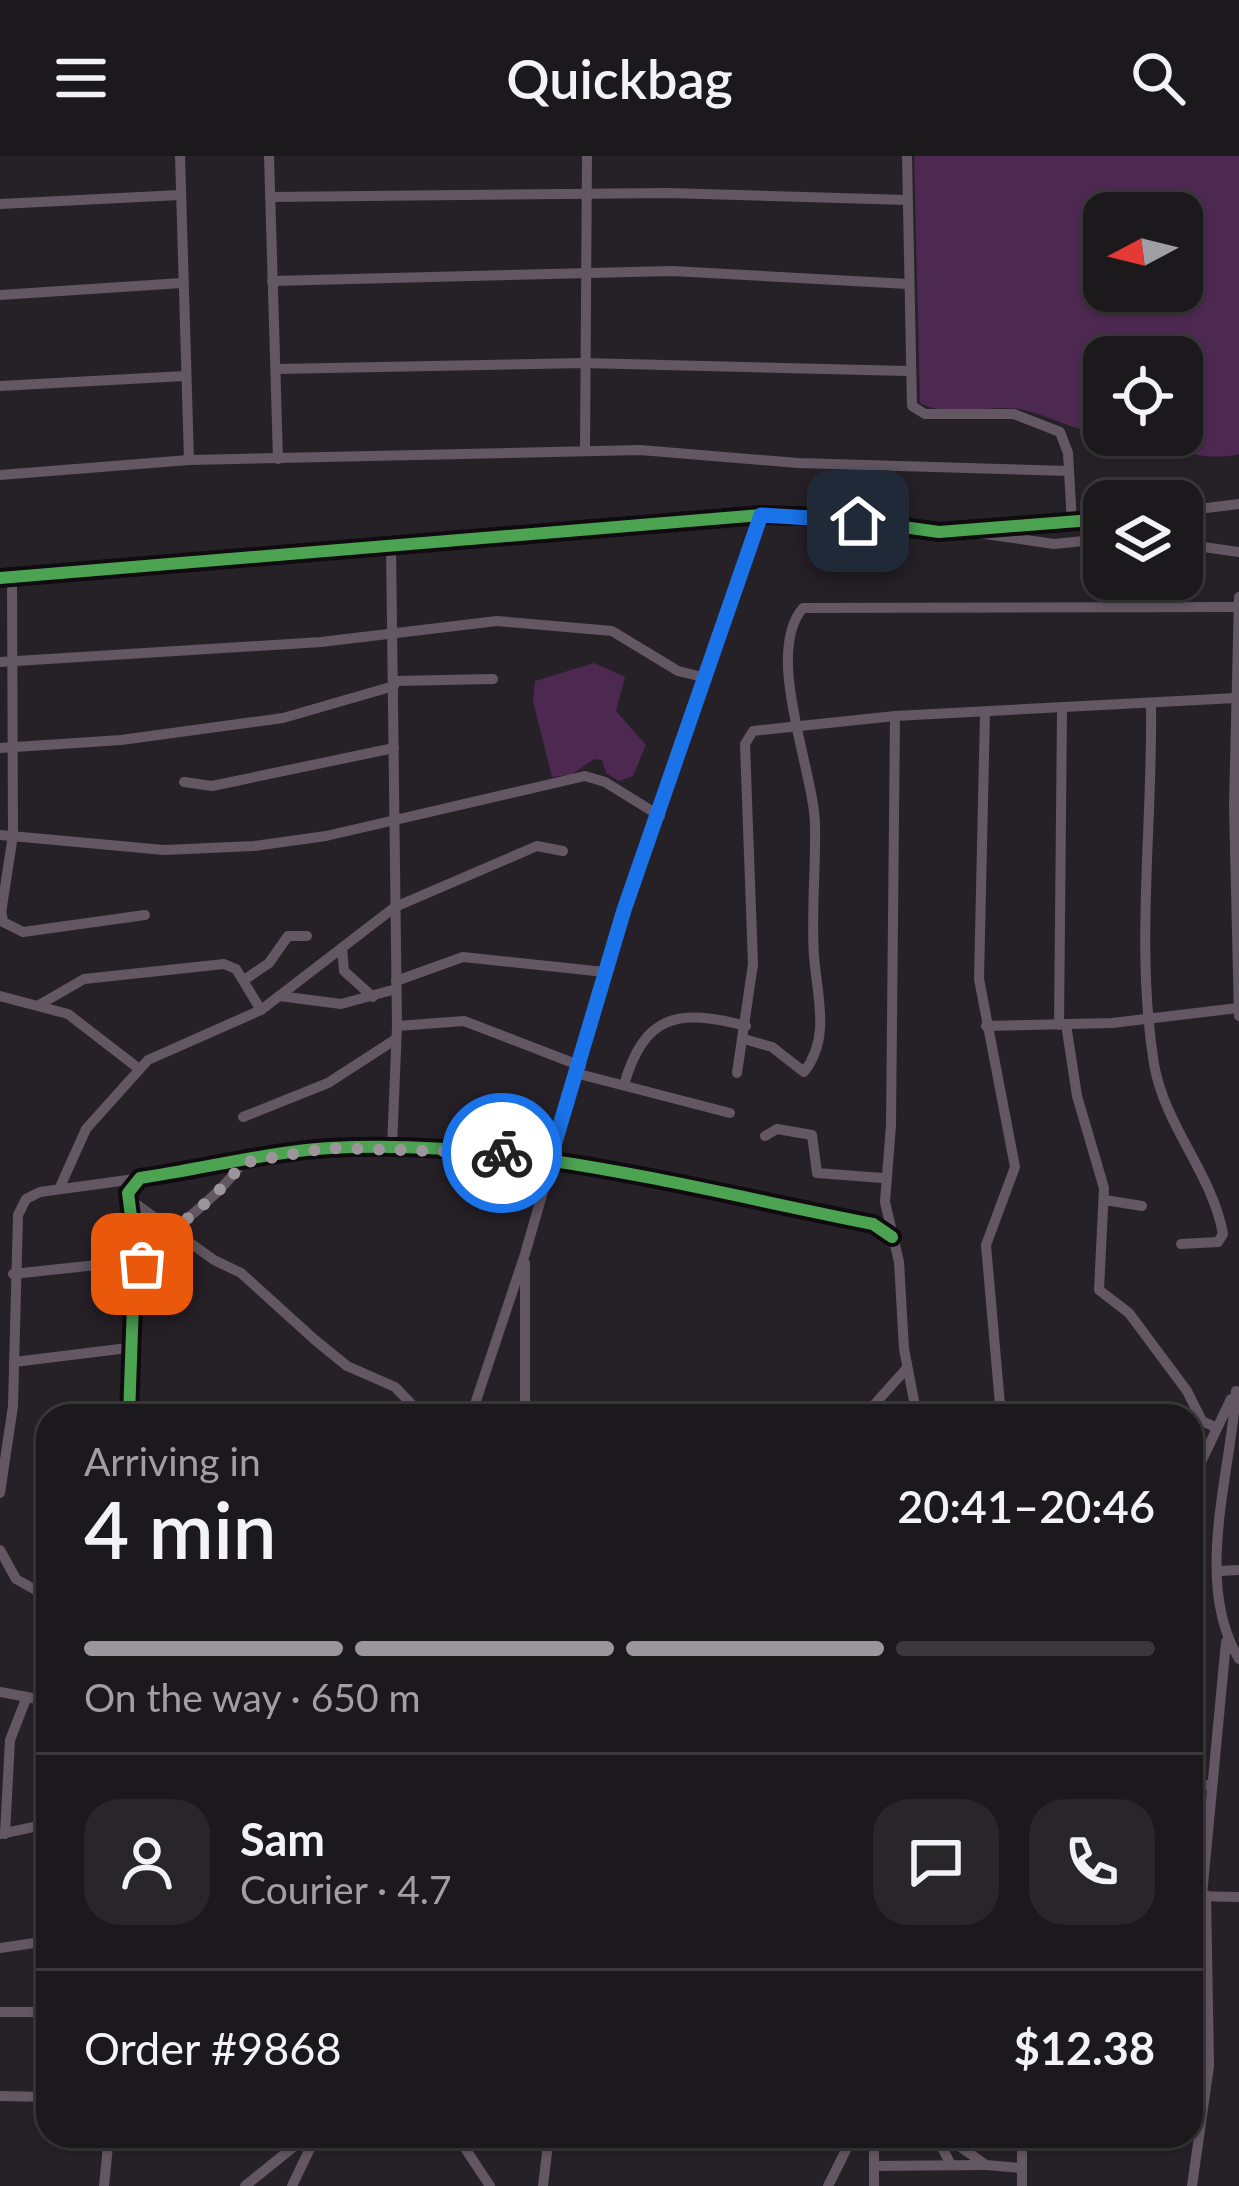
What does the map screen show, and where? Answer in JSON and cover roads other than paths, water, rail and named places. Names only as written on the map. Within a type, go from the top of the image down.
[{"type":"street","points":[[180,156],[189,460]]},
{"type":"street","points":[[268,156],[278,459]]},
{"type":"street","points":[[585,451],[586,156]]},
{"type":"street","points":[[907,156],[912,406],[918,412],[1036,418],[1060,432],[1069,471],[1072,523]]},
{"type":"street","points":[[270,197],[587,192],[907,200]]},
{"type":"street","points":[[0,204],[180,195]]},
{"type":"street","points":[[272,281],[672,271],[908,284]]},
{"type":"street","points":[[0,295],[182,283]]},
{"type":"street","points":[[277,369],[584,363],[908,371]]},
{"type":"street","points":[[0,386],[185,376]]},
{"type":"street","points":[[0,475],[189,460],[585,451],[1069,471]]},
{"type":"street","points":[[1203,508],[1239,504]]},
{"type":"street","points":[[145,915],[22,932],[3,922],[15,663],[3,576],[761,515],[975,531],[1083,522]]},
{"type":"street","points":[[475,1404],[580,1070],[605,972],[761,515]]},
{"type":"street","points":[[975,531],[1019,542],[1083,540]]},
{"type":"street","points":[[391,545],[397,1033],[392,1147]]},
{"type":"street","points":[[1203,547],[1239,551]]},
{"type":"street","points":[[986,1026],[1239,1012],[1239,598]]},
{"type":"street","points":[[624,1085],[636,1050],[658,1024],[700,1015],[745,1032],[804,1072],[814,1058],[822,1022],[814,949],[814,818],[794,727],[794,626],[799,612],[809,606],[1063,611],[1238,607]]},
{"type":"street","points":[[0,662],[394,634],[497,621],[605,629],[678,670],[706,678]]},
{"type":"street","points":[[0,748],[270,720],[394,683],[493,680]]},
{"type":"street","points":[[737,1073],[753,964],[745,744],[753,730],[895,716],[1236,698]]},
{"type":"street","points":[[1151,704],[1149,1020],[1162,1097],[1209,1187],[1223,1234],[1218,1242],[1181,1244]]},
{"type":"street","points":[[1062,710],[1062,1024],[1077,1096],[1098,1156],[1105,1200],[1099,1290],[1129,1313],[1194,1404]]},
{"type":"street","points":[[985,713],[979,951],[986,1026],[1015,1159],[1011,1187],[986,1245],[1000,1404]]},
{"type":"street","points":[[895,716],[891,1125],[883,1178],[914,1404]]},
{"type":"street","points":[[184,782],[212,785],[394,748]]},
{"type":"street","points":[[6,835],[182,851],[326,836],[586,776],[660,816]]},
{"type":"street","points":[[60,1187],[86,1130],[138,1068],[261,1010],[395,907],[537,846],[563,851]]},
{"type":"street","points":[[244,980],[269,963],[287,936],[307,936]]},
{"type":"street","points":[[342,948],[344,971],[373,997]]},
{"type":"street","points":[[279,996],[340,1004],[373,997],[463,957],[605,972]]},
{"type":"street","points":[[39,1006],[85,979],[224,964],[236,969],[261,1010]]},
{"type":"street","points":[[0,996],[68,1014],[138,1068]]},
{"type":"street","points":[[243,1118],[328,1084],[397,1033],[464,1021],[580,1070],[730,1113]]},
{"type":"street","points":[[765,1136],[777,1129],[812,1135],[817,1173],[883,1178]]},
{"type":"street","points":[[0,1493],[14,1362],[18,1215],[26,1199],[60,1187],[316,1150],[392,1147],[550,1159],[873,1224],[892,1237]]},
{"type":"street","points":[[133,1281],[173,1230],[220,1194],[242,1163]]},
{"type":"street","points":[[129,1404],[134,1261],[129,1199],[135,1179]]},
{"type":"street","points":[[129,1199],[241,1273],[347,1366],[394,1387],[411,1404]]},
{"type":"street","points":[[1105,1200],[1142,1206]]},
{"type":"street","points":[[524,1254],[525,1404]]},
{"type":"street","points":[[13,1274],[134,1261]]},
{"type":"street","points":[[14,1362],[128,1348]]},
{"type":"street","points":[[875,1404],[907,1368]]},
{"type":"street","points":[[1203,1456],[1237,1388]]},
{"type":"street","points":[[1203,1868],[1226,1635],[1220,1571],[1237,1388]]},
{"type":"street","points":[[1203,1421],[1217,1428]]},
{"type":"street","points":[[0,1550],[16,1580],[36,1591]]},
{"type":"street","points":[[1220,1571],[1239,1570]]},
{"type":"street","points":[[1226,1635],[1239,1659]]},
{"type":"street","points":[[0,1692],[36,1700]]},
{"type":"street","points":[[26,1699],[10,1740],[2,1834],[36,1827]]},
{"type":"street","points":[[1203,1785],[1212,1785]]},
{"type":"street","points":[[1203,1895],[1239,1897]]},
{"type":"street","points":[[0,1948],[36,1943]]},
{"type":"street","points":[[1203,2002],[1209,2036],[1203,2123]]},
{"type":"street","points":[[0,2012],[36,2012]]},
{"type":"street","points":[[1203,2035],[1209,2036]]},
{"type":"street","points":[[0,2096],[36,2097]]},
{"type":"street","points":[[104,2186],[109,2148]]},
{"type":"street","points":[[245,2186],[292,2148]]},
{"type":"street","points":[[292,2186],[310,2148]]},
{"type":"street","points":[[466,2148],[490,2186]]},
{"type":"street","points":[[543,2186],[548,2148]]},
{"type":"street","points":[[828,2186],[847,2148]]},
{"type":"street","points":[[874,2148],[874,2186]]},
{"type":"street","points":[[928,2164],[935,2148]]},
{"type":"street","points":[[943,2148],[950,2163]]},
{"type":"street","points":[[956,2148],[986,2165]]},
{"type":"street","points":[[1022,2148],[1022,2186]]},
{"type":"street","points":[[1192,2186],[1199,2148]]},
{"type":"street","points":[[874,2166],[950,2163],[1022,2168]]}]
